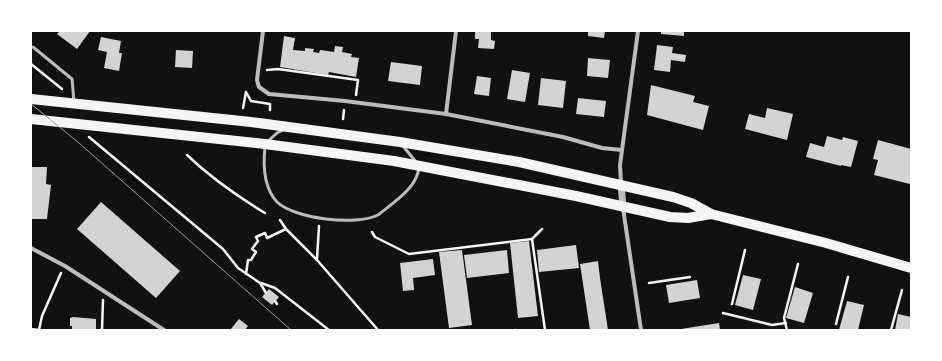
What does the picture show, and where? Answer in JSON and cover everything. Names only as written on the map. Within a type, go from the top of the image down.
[{"type":"main road","points":[[31,99],[290,127],[400,142],[519,162],[673,197],[691,203],[711,214],[826,243],[911,268]]},
{"type":"main road","points":[[31,119],[338,153],[420,166],[670,217],[688,218],[711,214]]},
{"type":"street","points":[[263,31],[256,80],[259,87],[263,91],[277,95],[345,101],[446,114],[563,137],[590,145],[622,150]]},
{"type":"street","points":[[446,114],[456,31]]},
{"type":"street","points":[[638,31],[622,150],[621,184],[641,330]]},
{"type":"street","points":[[31,248],[65,266],[104,290],[164,330]]},
{"type":"lane","points":[[33,46],[72,79],[74,103]]},
{"type":"lane","points":[[290,127],[277,133],[265,144],[264,162],[270,192],[277,202],[286,208],[298,213],[330,219],[354,221],[372,218],[378,215],[413,185],[418,179],[420,166],[400,142]]},
{"type":"path","points":[[31,64],[62,89]]},
{"type":"path","points":[[265,70],[278,69],[358,80],[356,96]]},
{"type":"path","points":[[243,108],[246,92],[251,101],[270,104],[270,110]]},
{"type":"path","points":[[343,119],[344,110]]},
{"type":"path","points":[[100,146],[223,249],[238,268],[260,283],[275,288],[329,330]]},
{"type":"path","points":[[187,155],[201,168],[241,198],[266,213]]},
{"type":"path","points":[[280,220],[286,229],[317,260],[378,330]]},
{"type":"path","points":[[317,260],[319,226]]},
{"type":"path","points":[[246,274],[248,260],[251,260],[256,252],[252,249],[258,241],[256,237],[265,233],[267,238],[286,229]]},
{"type":"path","points":[[372,232],[375,237],[409,254],[532,239],[542,229]]},
{"type":"path","points":[[532,239],[545,330]]},
{"type":"path","points":[[732,304],[745,250]]},
{"type":"path","points":[[787,330],[784,318],[798,264]]},
{"type":"path","points":[[31,329],[40,330],[42,316],[65,266]]},
{"type":"path","points":[[649,283],[690,277]]},
{"type":"path","points":[[836,324],[848,277]]},
{"type":"path","points":[[260,283],[266,293]]},
{"type":"path","points":[[102,330],[104,290]]},
{"type":"path","points":[[891,330],[902,290]]},
{"type":"path","points":[[722,313],[772,325],[786,323]]},
{"type":"building","points":[[60,31],[90,31],[77,49],[57,34]]},
{"type":"building","points":[[475,31],[491,31],[491,40],[495,41],[494,49],[478,48],[479,39],[475,39]]},
{"type":"building","points":[[588,31],[605,31],[604,38],[588,36]]},
{"type":"building","points":[[661,31],[684,31],[684,36],[661,34]]},
{"type":"building","points":[[284,36],[295,38],[293,50],[305,51],[305,48],[314,49],[313,52],[319,53],[320,50],[334,52],[335,46],[343,47],[342,52],[352,54],[351,57],[359,58],[356,77],[329,72],[328,75],[280,67]]},
{"type":"building","points":[[101,37],[121,41],[119,53],[122,53],[119,71],[104,68],[107,52],[98,50]]},
{"type":"building","points":[[657,45],[673,47],[672,53],[686,55],[685,62],[671,60],[670,72],[654,70]]},
{"type":"building","points":[[176,50],[193,51],[192,68],[175,67]]},
{"type":"building","points":[[588,58],[610,60],[608,78],[587,76]]},
{"type":"building","points":[[391,62],[422,66],[420,85],[388,81]]},
{"type":"building","points":[[512,70],[530,73],[525,102],[507,99]]},
{"type":"building","points":[[477,76],[491,78],[489,96],[474,94]]},
{"type":"building","points":[[541,78],[566,81],[563,108],[538,105]]},
{"type":"building","points":[[651,85],[695,96],[693,102],[709,106],[703,130],[647,115]]},
{"type":"building","points":[[578,98],[606,101],[604,117],[576,114]]},
{"type":"building","points":[[767,108],[793,114],[787,140],[745,129],[749,114],[765,118]]},
{"type":"building","points":[[827,136],[842,140],[843,137],[858,141],[851,167],[806,157],[810,143],[824,147]]},
{"type":"building","points":[[878,140],[911,149],[910,184],[874,175],[878,160],[873,159]]},
{"type":"building","points":[[31,167],[47,167],[46,184],[51,185],[47,219],[31,219]]},
{"type":"building","points":[[101,202],[180,271],[156,298],[77,229]]},
{"type":"building","points":[[529,241],[538,316],[518,318],[510,243]]},
{"type":"building","points":[[576,245],[579,268],[539,272],[537,250]]},
{"type":"building","points":[[462,250],[472,325],[449,328],[439,252]]},
{"type":"building","points":[[507,250],[509,273],[467,278],[464,255]]},
{"type":"building","points":[[433,259],[435,275],[413,278],[414,290],[403,291],[400,263]]},
{"type":"building","points":[[598,261],[608,330],[590,330],[580,264]]},
{"type":"building","points":[[743,275],[761,279],[753,310],[735,305]]},
{"type":"building","points":[[697,280],[700,298],[669,303],[666,285]]},
{"type":"building","points":[[795,287],[813,293],[804,323],[786,318]]},
{"type":"building","points":[[269,289],[279,297],[272,305],[262,297]]},
{"type":"building","points":[[847,301],[864,305],[858,330],[839,330]]},
{"type":"building","points":[[898,314],[911,317],[911,330],[895,330]]},
{"type":"building","points":[[70,318],[96,319],[96,330],[72,330],[72,326],[70,326]]},
{"type":"building","points":[[239,319],[248,326],[245,330],[230,330]]},
{"type":"building","points":[[719,323],[720,330],[681,330],[681,329]]},
{"type":"tram line","points":[[31,104],[79,143],[291,330]]}]
